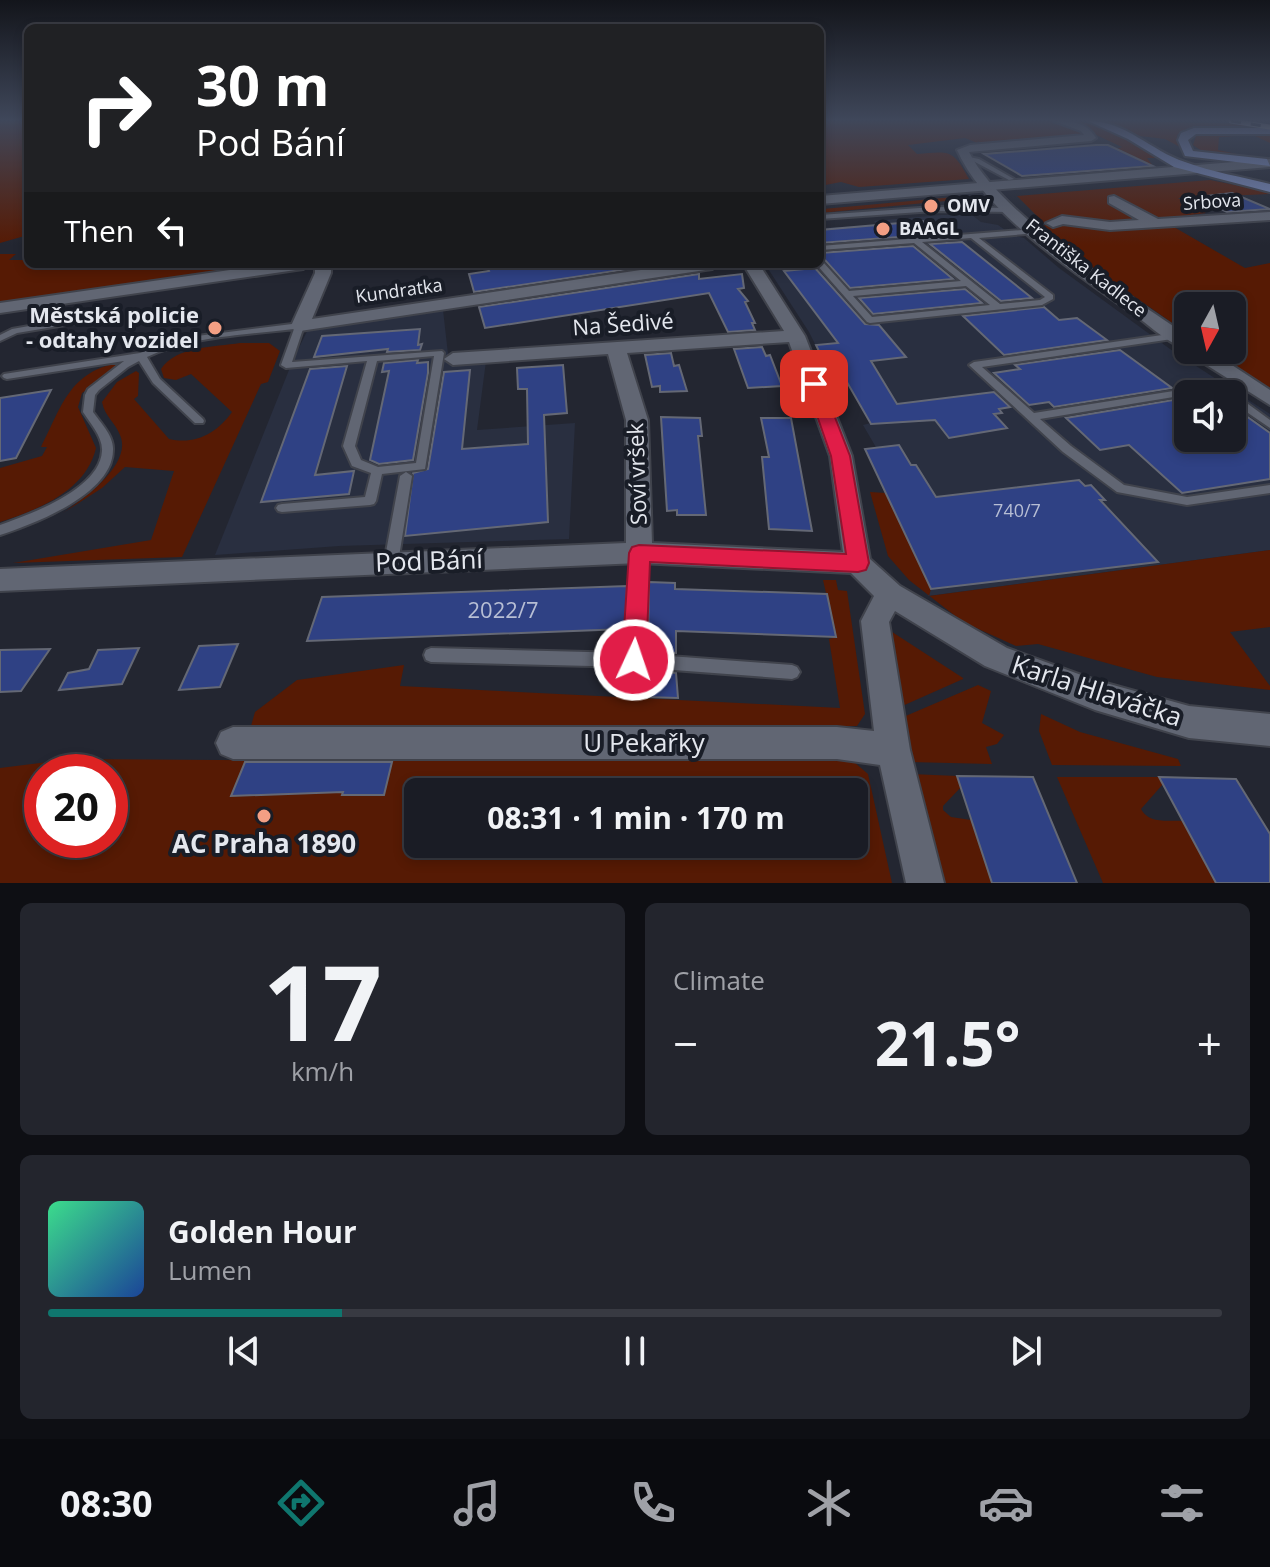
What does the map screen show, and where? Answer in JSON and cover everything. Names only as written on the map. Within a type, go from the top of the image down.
[{"type":"main road","points":[[1162,162],[1166,166]]},
{"type":"main road","points":[[1196,162],[1202,170],[1270,188]]},
{"type":"street","name":"Františka Kadlece","points":[[967,162],[978,181],[1035,231],[1106,288],[1174,335]]},
{"type":"street","points":[[824,200],[987,188],[1166,166],[1202,170],[1269,164]]},
{"type":"street","points":[[987,188],[1068,189],[1171,180],[1202,170]]},
{"type":"street","name":"Srbova","points":[[1114,200],[1156,223]]},
{"type":"street","name":"Srbova","points":[[1053,223],[1062,220],[1110,226],[1270,216]]},
{"type":"street","points":[[0,308],[275,268]]},
{"type":"street","points":[[300,326],[323,268]]},
{"type":"street","name":"Kundratka","points":[[300,326],[685,268]]},
{"type":"street","points":[[754,268],[796,336],[841,456],[858,563]]},
{"type":"street","name":"Na Šedivé","points":[[453,359],[796,336]]},
{"type":"street","name":"Soví vršek","points":[[616,349],[637,420],[639,553]]},
{"type":"street","points":[[1217,364],[1270,399]]},
{"type":"street","name":"Pod Bání","points":[[0,580],[639,553],[858,563]]},
{"type":"street","name":"Karla Hlaváčka","points":[[858,563],[890,594],[996,657],[1095,695],[1189,722],[1270,730]]},
{"type":"street","points":[[890,594],[875,621],[893,750],[925,883]]},
{"type":"street","name":"U Pekařky","points":[[233,743],[837,743],[893,750]]},
{"type":"lane","points":[[981,162],[1011,179]]},
{"type":"lane","points":[[824,217],[934,209],[1013,210]]},
{"type":"lane","points":[[824,248],[1035,231]]},
{"type":"lane","points":[[823,268],[864,316],[872,320],[1042,302],[1050,297],[971,235]]},
{"type":"lane","points":[[915,240],[998,307]]},
{"type":"lane","points":[[846,294],[968,283]]},
{"type":"lane","points":[[0,338],[15,331],[98,317]]},
{"type":"lane","points":[[7,376],[141,356],[170,346],[300,326],[286,365],[373,358],[439,353],[421,466],[377,471],[356,463],[349,446],[373,358]]},
{"type":"lane","points":[[1174,341],[974,365],[1067,449],[1121,489],[1187,501],[1270,489]]},
{"type":"lane","points":[[141,356],[156,381],[199,421]]},
{"type":"lane","points":[[0,530],[39,517],[73,497],[100,472],[108,446],[88,412],[91,393],[110,375],[141,356]]},
{"type":"lane","points":[[1032,417],[1174,394]]},
{"type":"lane","points":[[1246,408],[1270,425]]},
{"type":"lane","points":[[282,508],[370,501],[377,471]]},
{"type":"lane","points":[[391,563],[406,476]]},
{"type":"lane","points":[[634,660],[639,553]]},
{"type":"lane","points":[[431,655],[634,660],[792,672]]},
{"type":"shaded area","points":[[0,162],[24,162],[24,236],[0,243]]},
{"type":"shaded area","points":[[824,162],[959,162],[969,179],[859,187],[841,182],[824,185]]},
{"type":"shaded area","points":[[1210,180],[1270,192],[1178,198],[1206,213],[1160,219],[1245,268],[1270,263],[1270,391],[1232,364],[1246,364],[1246,292],[1174,292],[1174,324],[1088,264],[1042,226],[1046,225],[1017,196]]},
{"type":"shaded area","points":[[965,196],[984,199],[991,206],[956,200],[824,213],[824,209]]},
{"type":"shaded area","points":[[941,215],[972,215],[981,222],[998,225],[1012,235],[1024,238],[1059,268],[1174,352],[1174,364],[1193,364],[1218,380],[1174,380],[1174,452],[1246,452],[1246,398],[1270,414],[1270,550],[928,596],[930,589],[865,449],[877,449],[863,425],[871,423],[839,363],[825,364],[809,332],[768,268],[824,268],[824,228],[878,225],[874,221]]},
{"type":"shaded area","points":[[0,254],[16,254],[9,260],[24,260],[24,268],[240,268],[0,304]]},
{"type":"shaded area","points":[[442,301],[449,363],[486,361],[477,430],[575,423],[569,539],[339,546],[215,555],[293,360],[312,321]]},
{"type":"shaded area","points":[[240,343],[269,343],[280,351],[268,382],[261,384],[182,557],[13,563],[151,540],[174,471],[125,467],[102,488],[63,513],[104,480],[119,457],[122,446],[120,435],[102,402],[117,382],[136,371],[139,373],[138,396],[134,399],[169,439],[188,440],[205,436],[220,426],[232,412],[191,374],[176,380],[164,378],[161,369],[168,361],[186,352]]},
{"type":"shaded area","points":[[127,362],[82,393],[78,407],[96,448],[82,476],[44,505],[0,522],[0,468],[42,456],[47,447],[41,447],[70,392],[90,373]]},
{"type":"shaded area","points":[[870,492],[886,493],[931,589],[929,596],[909,580],[888,556]]},
{"type":"shaded area","points":[[1270,550],[1270,627],[1230,632],[1270,690],[1157,677],[1038,644],[1016,646],[963,622],[929,596]]},
{"type":"shaded area","points":[[823,580],[836,580],[838,590],[847,591],[865,714],[857,726],[251,726],[255,712],[297,680],[404,665],[400,686],[840,708],[829,639],[836,637]]},
{"type":"shaded area","points":[[886,628],[963,678],[963,679],[900,707]]},
{"type":"shaded area","points":[[978,685],[991,691],[982,723],[1004,735],[997,744],[986,747],[992,764],[909,762],[901,718]]},
{"type":"shaded area","points":[[1041,714],[1080,732],[1178,759],[1181,766],[1052,765],[1039,731]]},
{"type":"shaded area","name":"AC Praha 1890","points":[[355,753],[838,757],[854,762],[868,774],[892,883],[0,883],[0,768],[24,765],[24,858],[128,858],[128,759],[352,761]]},
{"type":"shaded area","points":[[911,774],[957,776],[961,787],[943,806],[943,810],[951,817],[971,820],[992,883],[940,883]]},
{"type":"shaded area","points":[[1057,777],[1159,777],[1163,784],[1141,809],[1154,819],[1183,821],[1216,883],[1103,883]]},
{"type":"building","points":[[998,162],[1145,162],[1153,166],[1022,176]]},
{"type":"building","points":[[1232,193],[1270,209],[1227,212],[1196,197]]},
{"type":"building","points":[[923,221],[939,234],[824,243],[824,230]]},
{"type":"building","points":[[962,242],[1032,298],[1001,301],[930,244]]},
{"type":"building","points":[[913,246],[953,279],[850,288],[824,260],[824,253]]},
{"type":"building","points":[[488,268],[634,268],[474,292],[469,274],[489,271]]},
{"type":"building","points":[[815,268],[865,324],[879,325],[906,357],[871,361],[897,404],[994,392],[1010,407],[999,409],[1002,413],[994,414],[1007,428],[949,438],[935,420],[871,424],[836,363],[825,364],[816,345],[838,343],[784,271]]},
{"type":"building","points":[[699,274],[699,279],[742,274],[744,288],[738,289],[748,301],[745,302],[755,330],[728,332],[709,293],[485,328],[479,307]]},
{"type":"building","points":[[965,289],[982,303],[873,314],[859,298]]},
{"type":"building","points":[[1044,307],[1059,320],[1077,318],[1107,340],[1004,355],[963,316]]},
{"type":"building","points":[[420,329],[420,350],[387,352],[388,349],[314,357],[322,336]]},
{"type":"building","points":[[762,347],[766,356],[770,355],[782,386],[748,388],[734,349]]},
{"type":"building","points":[[1120,350],[1172,388],[1054,407],[1049,402],[1029,405],[994,373],[1020,369],[1015,365]]},
{"type":"building","points":[[671,353],[674,366],[679,365],[687,391],[660,392],[660,386],[652,387],[645,355]]},
{"type":"building","points":[[418,360],[417,363],[428,362],[428,373],[413,460],[379,464],[370,460],[389,371],[382,372],[384,363]]},
{"type":"building","points":[[563,365],[567,413],[544,415],[548,522],[405,536],[413,473],[428,469],[444,372],[470,370],[462,449],[528,444],[527,389],[518,389],[517,368]]},
{"type":"building","points":[[347,366],[315,475],[354,471],[349,494],[261,502],[310,369]]},
{"type":"building","points":[[51,390],[16,458],[0,461],[0,398]]},
{"type":"building","points":[[1174,400],[1174,452],[1246,452],[1246,416],[1270,433],[1270,479],[1182,493],[1129,445],[1100,450],[1066,418]]},
{"type":"building","points":[[661,417],[700,418],[702,436],[698,436],[706,515],[677,515],[677,510],[667,511]]},
{"type":"building","points":[[761,418],[791,418],[812,531],[769,529],[762,457],[769,457]]},
{"type":"building","points":[[899,445],[936,497],[1079,480],[1085,486],[1091,485],[1105,500],[1100,500],[1158,562],[931,589],[865,449]]},
{"type":"building","points":[[649,582],[675,583],[675,589],[827,594],[836,637],[676,631],[676,653],[648,651]]},
{"type":"building","points":[[627,586],[625,629],[307,641],[322,597]]},
{"type":"building","points":[[238,644],[220,687],[179,690],[199,646]]},
{"type":"building","points":[[139,648],[122,684],[59,690],[68,673],[89,669],[98,650]]},
{"type":"building","points":[[50,649],[21,691],[0,692],[0,650]]},
{"type":"building","points":[[647,671],[676,673],[678,698],[645,697]]},
{"type":"building","points":[[245,762],[392,762],[384,795],[342,795],[343,792],[231,796]]},
{"type":"building","points":[[957,776],[1033,777],[1077,883],[992,883]]},
{"type":"building","points":[[1159,777],[1236,779],[1270,834],[1270,883],[1216,883]]},
{"type":"place","name":"OMV","points":[[931,206]]},
{"type":"place","name":"BAAGL","points":[[883,229]]},
{"type":"place","name":"Městská policie - odtahy vozidel","points":[[215,328]]},
{"type":"place","name":"AC Praha 1890","points":[[264,816]]},
{"type":"route","points":[[634,660],[639,553],[858,563],[841,456],[814,384]]}]
